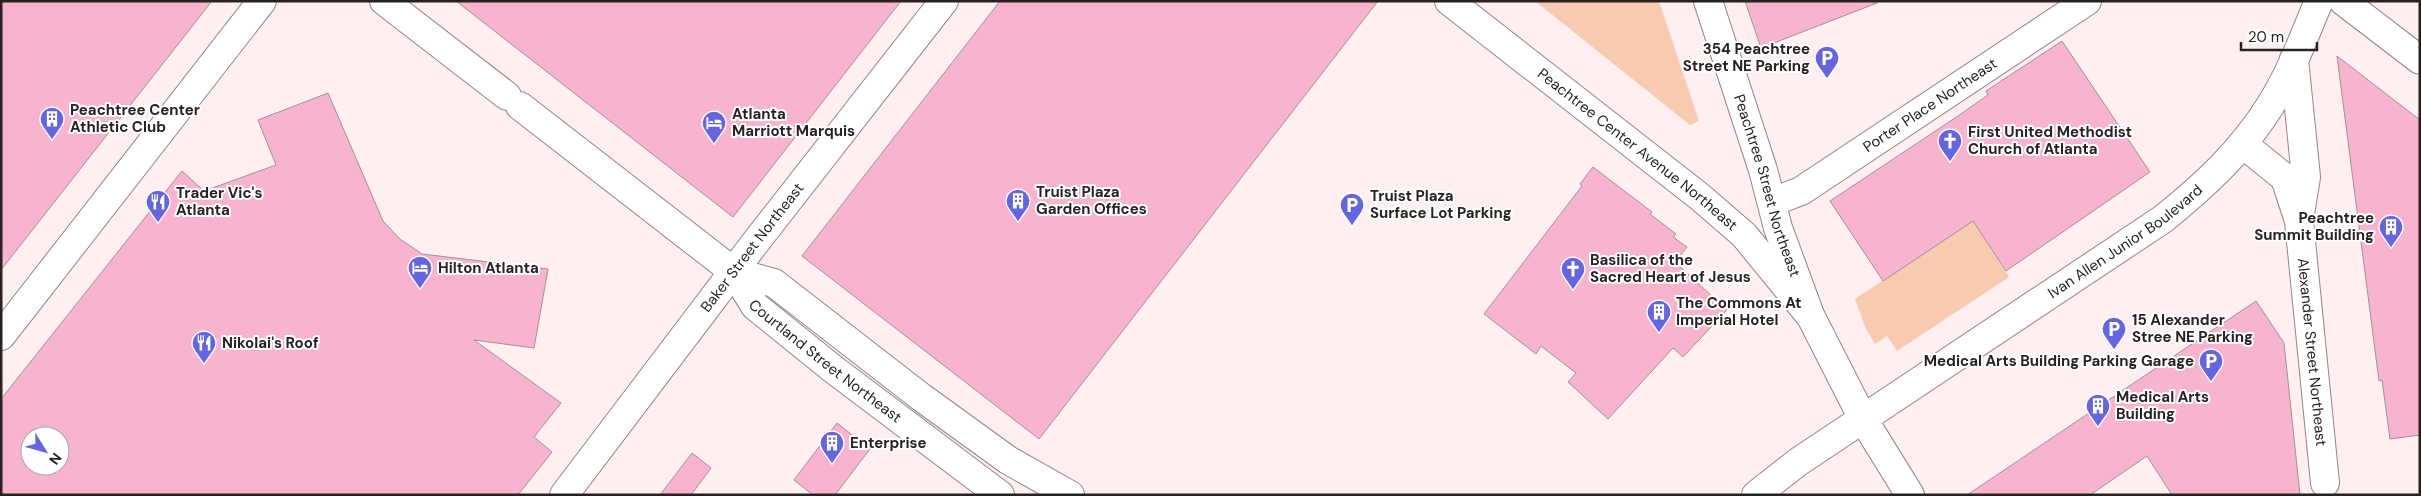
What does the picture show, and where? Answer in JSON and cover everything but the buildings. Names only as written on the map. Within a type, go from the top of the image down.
[{"type":"main road","points":[[1,336],[262,1]]},
{"type":"main road","name":"Courtland Street Northeast","points":[[384,1],[734,272],[755,306],[833,369],[1000,495]]},
{"type":"main road","name":"Baker Street Northeast","points":[[564,495],[944,1]]},
{"type":"main road","name":"Peachtree Center Avenue Northeast","points":[[1448,1],[1700,197],[1744,235],[1810,315]]},
{"type":"main road","name":"Peachtree Street Northeast","points":[[1708,1],[1772,202],[1778,228],[1810,315],[1863,419],[1910,495]]},
{"type":"main road","name":"Porter Place Northeast","points":[[1772,202],[1801,191],[2086,1]]},
{"type":"main road","name":"Ivan Allen Junior Boulevard","points":[[1756,495],[1798,462],[2163,220],[2203,187],[2243,144],[2271,105],[2294,59],[2319,1]]},
{"type":"main road","points":[[2343,1],[2420,60]]},
{"type":"main road","name":"Alexander Street Northeast","points":[[2294,59],[2306,177],[2299,221]]},
{"type":"main road","name":"Alexander Street Northeast","points":[[2243,144],[2273,166],[2285,178],[2299,221],[2326,483]]},
{"type":"main road","points":[[734,272],[774,283],[921,397],[1000,454],[1070,495]]},
{"type":"shaded area","points":[[1535,1],[1659,1],[1699,121],[1690,125]]},
{"type":"shaded area","points":[[1973,221],[2009,277],[1897,351],[1887,336],[1875,344],[1866,329],[1855,299]]},
{"type":"place","name":"354 Peachtree Street NE Parking","points":[[1827,79]]},
{"type":"place","name":"Peachtree Center Athletic Club","points":[[52,140]]},
{"type":"place","name":"Atlanta Marriott Marquis","points":[[714,144]]},
{"type":"place","name":"First United Methodist Church of Atlanta","points":[[1950,162]]},
{"type":"place","name":"Truist Plaza Garden Offices","points":[[1018,222]]},
{"type":"place","name":"Trader Vic's Atlanta","points":[[158,223]]},
{"type":"place","name":"Truist Plaza Surface Lot Parking","points":[[1352,226]]},
{"type":"place","name":"Peachtree Summit Building","points":[[2391,248]]},
{"type":"place","name":"Hilton Atlanta","points":[[420,289]]},
{"type":"place","name":"Basilica of the Sacred Heart of Jesus","points":[[1573,290]]},
{"type":"place","name":"The Commons At Imperial Hotel","points":[[1659,333]]},
{"type":"place","name":"15 Alexander Stree NE Parking","points":[[2114,350]]},
{"type":"place","name":"Nikolai's Roof","points":[[204,364]]},
{"type":"place","name":"Medical Arts Building Parking Garage","points":[[2211,382]]},
{"type":"place","name":"Medical Arts Building","points":[[2098,427]]},
{"type":"place","name":"Enterprise","points":[[832,464]]}]
